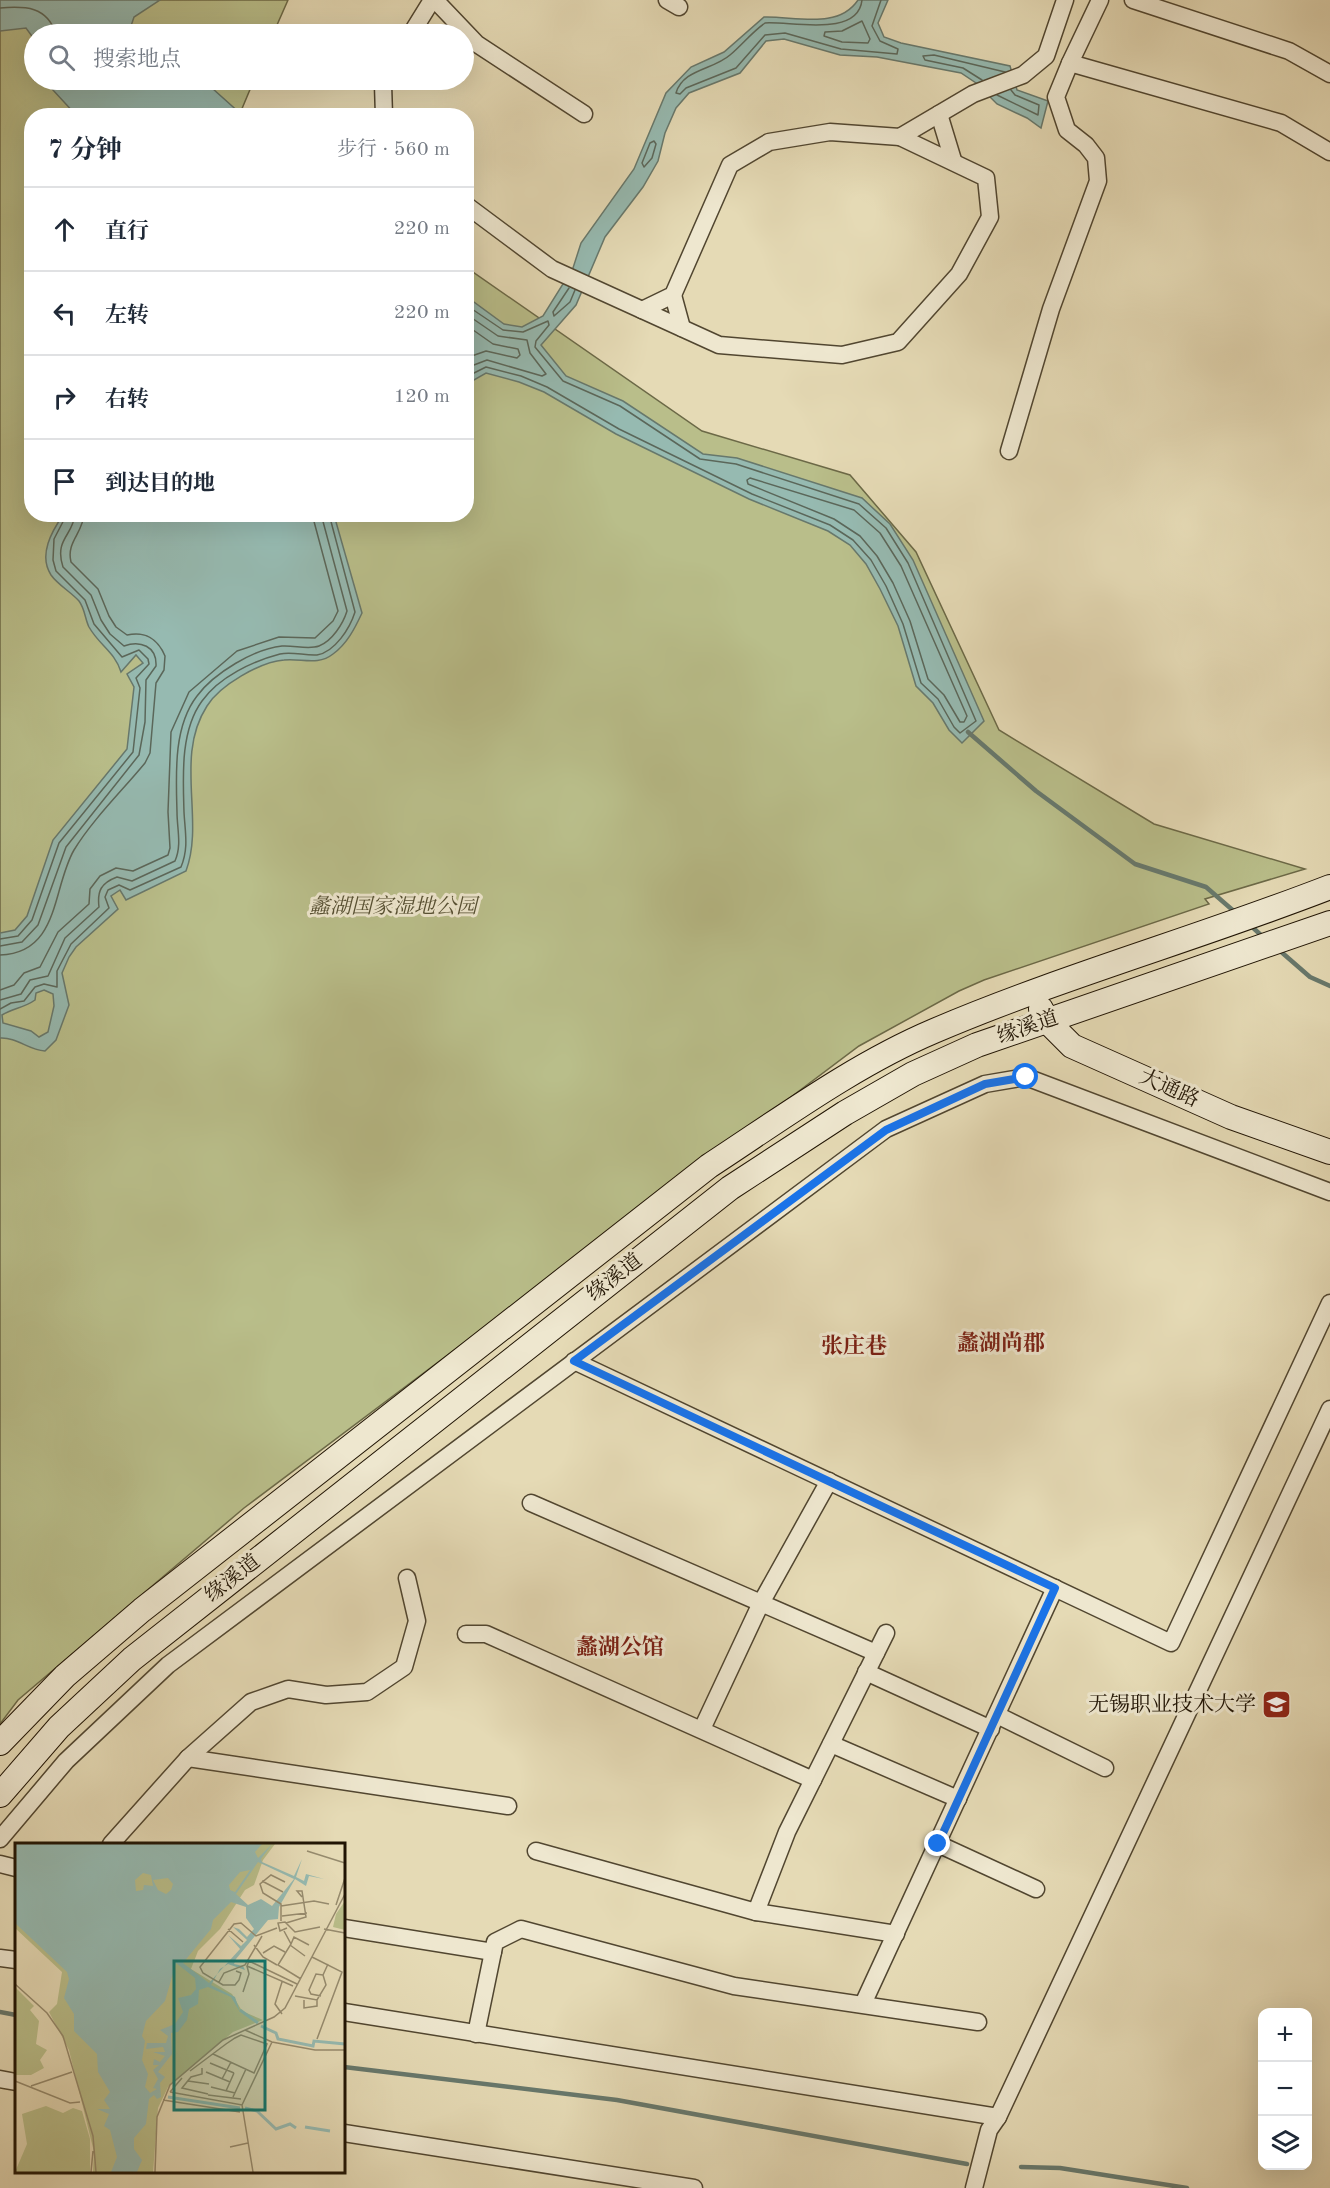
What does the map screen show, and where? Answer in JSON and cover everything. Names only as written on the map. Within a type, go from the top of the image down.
[{"type":"main road","name":"缘溪道","points":[[0,1743],[65,1676],[141,1610],[709,1166],[861,1069],[932,1031],[1330,887]]},
{"type":"main road","name":"缘溪道","points":[[0,1795],[59,1727],[132,1659],[730,1188],[845,1113],[914,1074],[977,1045],[1330,923]]},
{"type":"main road","name":"大通路","points":[[1032,994],[1047,1021],[1072,1046],[1231,1117],[1330,1152]]},
{"type":"street","points":[[418,24],[434,0],[457,24]]},
{"type":"street","points":[[1009,451],[1051,309],[1098,181],[1096,158],[1067,130],[1056,98],[1100,0]]},
{"type":"street","points":[[1133,0],[1289,51],[1330,74]]},
{"type":"street","points":[[900,137],[973,94],[1023,75],[1046,56],[1063,1]]},
{"type":"street","points":[[474,41],[584,114]]},
{"type":"street","points":[[1070,63],[1281,123],[1330,152]]},
{"type":"street","points":[[383,90],[384,108]]},
{"type":"street","points":[[939,114],[953,160]]},
{"type":"street","points":[[474,211],[552,269],[719,345],[842,355],[898,342],[959,274],[990,217],[986,178],[953,160],[900,137],[830,132],[769,142],[730,165],[673,295],[682,328]]},
{"type":"street","points":[[642,310],[673,295]]},
{"type":"street","points":[[0,1839],[66,1761],[168,1665],[886,1130],[985,1084],[1026,1077],[1330,1192]]},
{"type":"street","points":[[574,1361],[1171,1642],[1330,1303]]},
{"type":"street","points":[[974,2188],[989,2130],[998,2117],[1330,1409]]},
{"type":"street","points":[[702,1729],[760,1603],[829,1481]]},
{"type":"street","points":[[531,1503],[876,1653]]},
{"type":"street","points":[[113,1843],[188,1758],[251,1702],[288,1689],[326,1695],[367,1692],[404,1666],[417,1622],[407,1578]]},
{"type":"street","points":[[863,2004],[1055,1588]]},
{"type":"street","points":[[756,1912],[787,1832],[886,1633]]},
{"type":"street","points":[[466,1634],[486,1634],[813,1780]]},
{"type":"street","points":[[866,1672],[1104,1768]]},
{"type":"street","points":[[831,1744],[958,1799]]},
{"type":"street","points":[[188,1758],[508,1806]]},
{"type":"street","points":[[938,1844],[1036,1889]]},
{"type":"street","points":[[536,1851],[756,1912],[896,1935]]},
{"type":"street","points":[[0,1864],[15,1868]]},
{"type":"street","points":[[345,1928],[493,1952]]},
{"type":"street","points":[[476,2034],[495,1942],[522,1929],[734,1986],[978,2022]]},
{"type":"street","points":[[0,1958],[15,1960]]},
{"type":"street","points":[[345,2013],[998,2117]]},
{"type":"street","points":[[0,2079],[15,2082]]},
{"type":"street","points":[[345,2133],[694,2188]]},
{"type":"green space","name":"蠡湖国家湿地公园","points":[[0,0],[288,0],[277,24],[24,24],[24,90],[250,90],[242,108],[24,108],[24,522],[474,522],[474,273],[702,431],[850,475],[916,552],[999,730],[1154,824],[1305,869],[1205,899],[1209,904],[984,980],[959,991],[859,1046],[244,1508],[18,1700],[0,1724]]},
{"type":"water","points":[[0,0],[160,0],[134,17],[132,24],[24,24],[24,28],[0,31]]},
{"type":"water","points":[[858,0],[888,0],[878,23],[884,37],[901,43],[1010,66],[1017,90],[1048,101],[1041,128],[1027,118],[997,104],[976,83],[961,73],[877,57],[840,55],[784,39],[766,41],[740,73],[689,93],[676,108],[665,133],[658,161],[643,187],[605,237],[576,305],[541,345],[566,376],[623,401],[703,454],[737,458],[862,498],[890,524],[913,560],[984,721],[962,743],[949,730],[933,703],[916,686],[898,626],[866,564],[850,545],[828,531],[749,499],[616,434],[544,392],[486,373],[474,380],[474,302],[504,324],[522,327],[543,316],[573,268],[581,243],[634,169],[666,93],[691,67],[724,52],[764,17],[828,18],[849,9]]},
{"type":"water","points":[[53,90],[214,90],[234,108],[70,108]]},
{"type":"water","points":[[59,522],[336,522],[362,613],[346,641],[327,658],[315,661],[284,660],[264,665],[241,676],[221,690],[207,706],[197,726],[192,746],[193,831],[186,871],[126,900],[120,890],[111,896],[118,909],[76,947],[62,973],[69,1005],[56,1040],[45,1051],[12,1039],[0,1038],[0,933],[15,930],[27,916],[53,840],[127,749],[134,687],[127,674],[143,663],[136,655],[121,672],[115,659],[97,639],[89,627],[79,601],[57,582],[47,567],[46,551]],"holes":[[[44,990],[53,994],[54,1006],[48,1032],[39,1037],[31,1031],[3,1023],[2,1015],[27,1005],[35,1000],[36,993]]]},
{"type":"waterway","points":[[968,732],[1036,791],[1135,864],[1206,887],[1236,913]]},
{"type":"waterway","points":[[1249,924],[1263,937]]},
{"type":"waterway","points":[[1279,950],[1310,977],[1330,986]]},
{"type":"waterway","points":[[0,2012],[15,2015]]},
{"type":"waterway","points":[[345,2067],[617,2100],[967,2164]]},
{"type":"waterway","points":[[1021,2167],[1060,2168],[1187,2188]]},
{"type":"place","name":"无锡职业技术大学","points":[[1277,1705]]},
{"type":"district","name":"蠡湖尚郡","points":[[1001,1344]]},
{"type":"district","name":"张庄巷","points":[[854,1347]]},
{"type":"district","name":"蠡湖公馆","points":[[620,1648]]},
{"type":"route","points":[[938,1844],[1055,1588],[574,1361],[886,1130],[985,1084],[1026,1077]]}]
